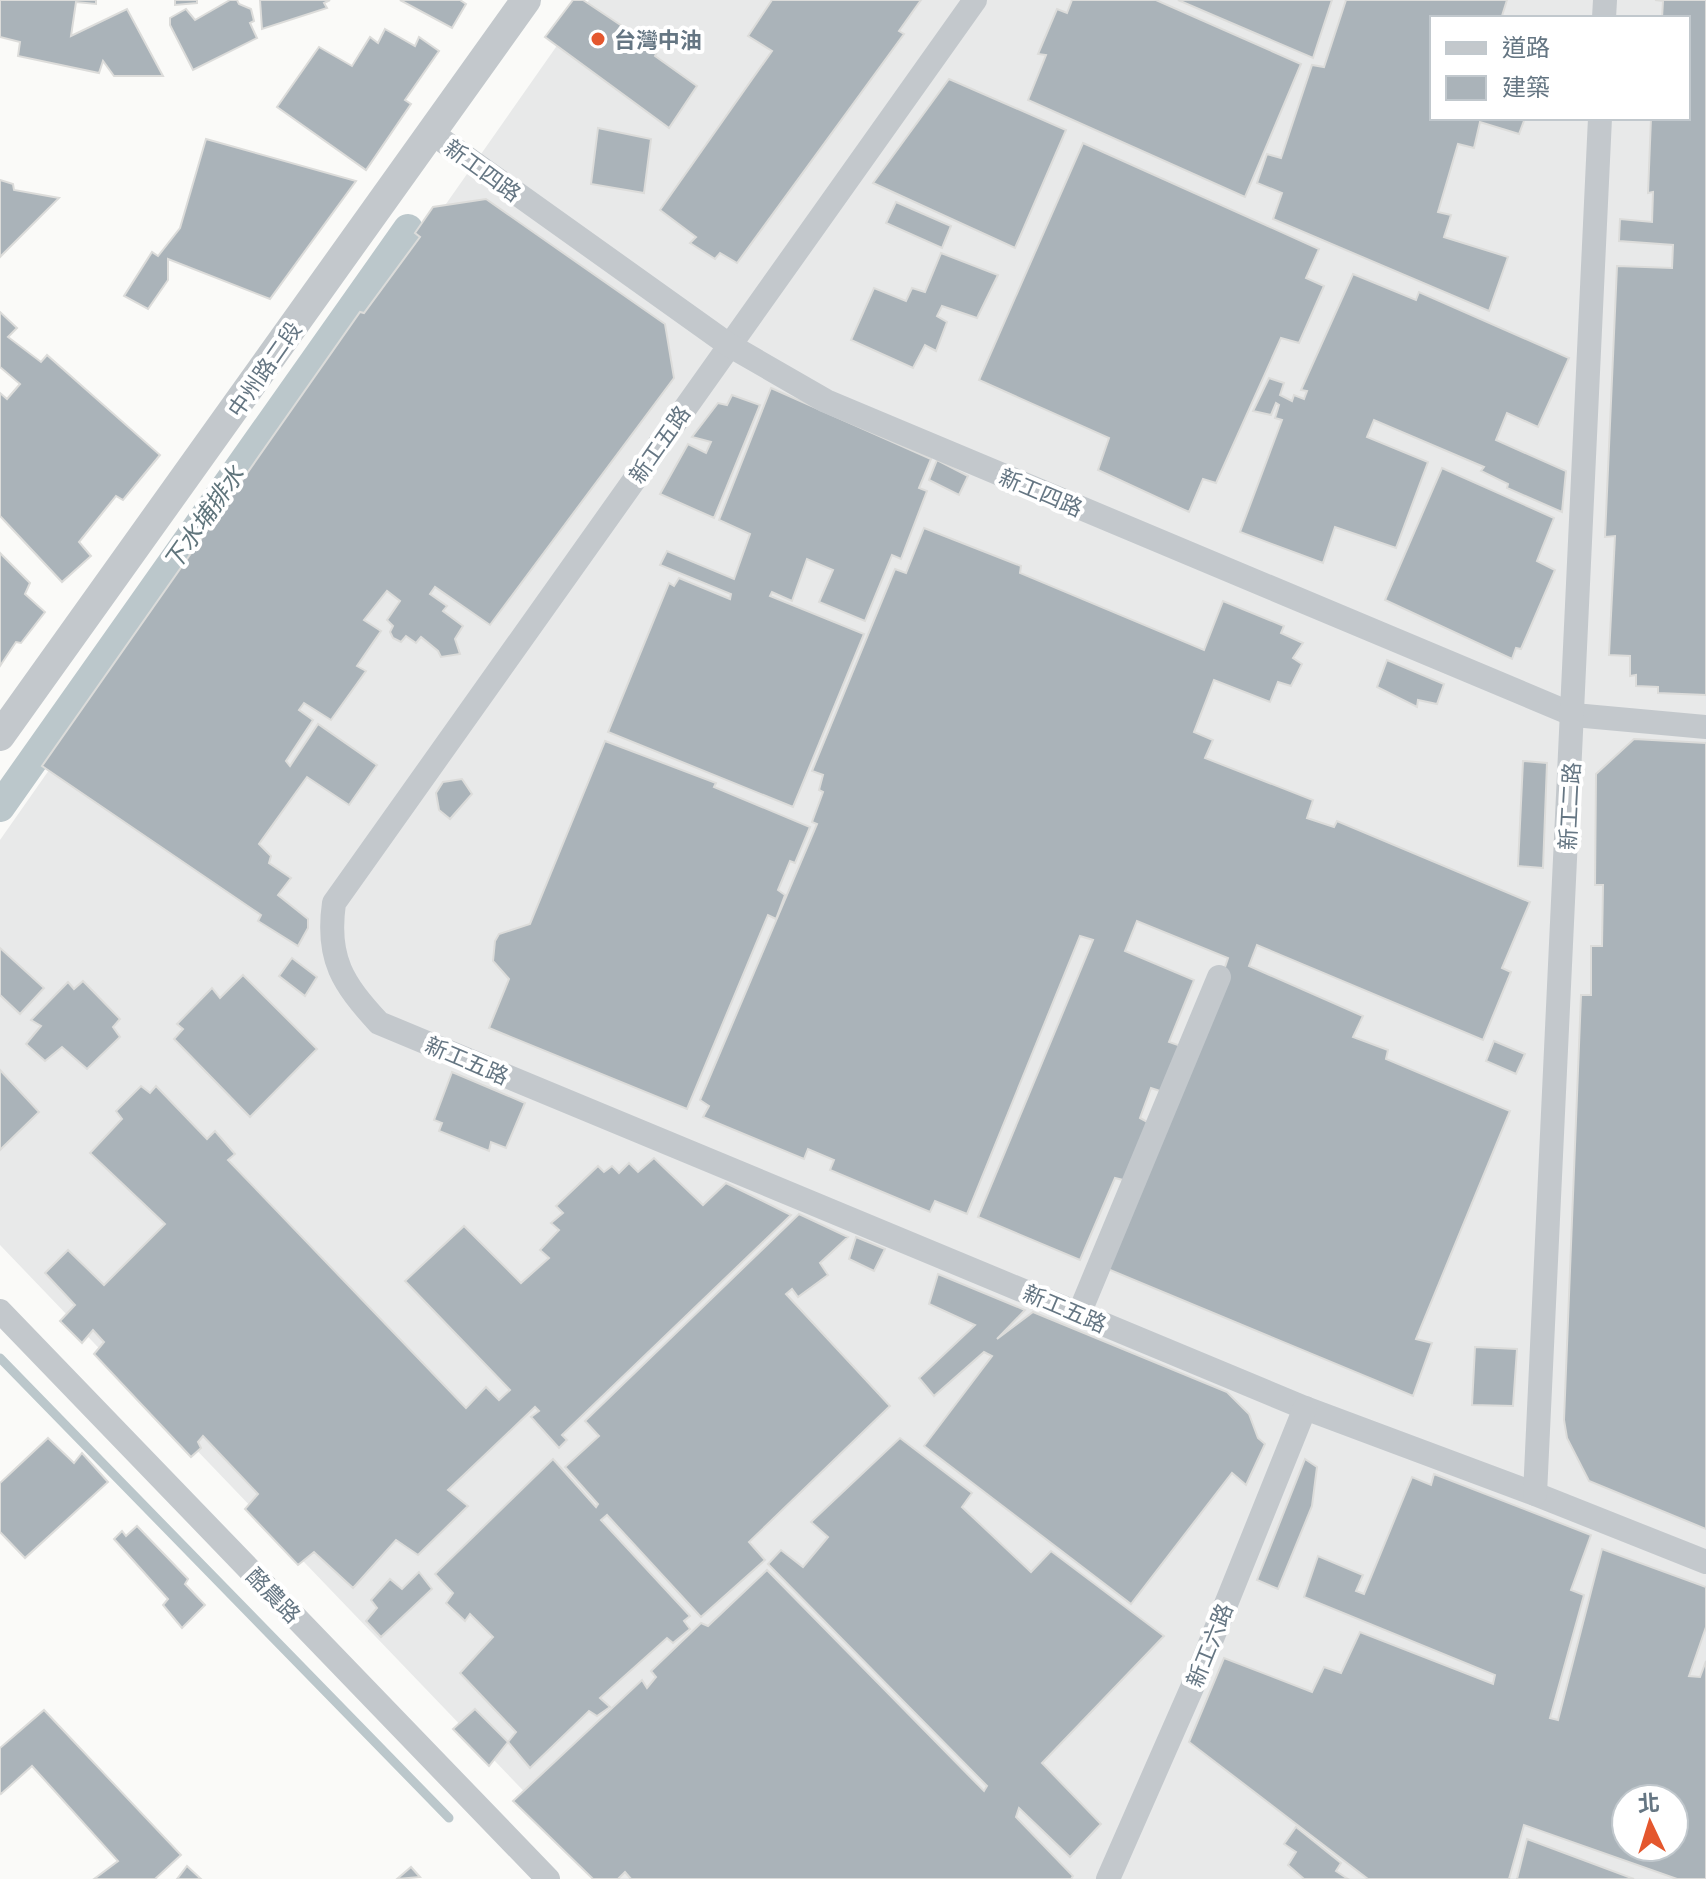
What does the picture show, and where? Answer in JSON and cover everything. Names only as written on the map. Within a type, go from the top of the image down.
[{"type":"street","name":"中州路二段","points":[[0,736],[526,0]]},
{"type":"street","name":"新工五路","points":[[975,0],[334,903],[331,927],[335,956],[351,993],[379,1023],[1305,1408],[1706,1562]]},
{"type":"street","name":"新工二路","points":[[1535,1494],[1600,120]]},
{"type":"street","name":"新工四路","points":[[432,133],[729,345],[826,401],[1574,715],[1706,727]]},
{"type":"street","points":[[1079,1314],[1219,977]]},
{"type":"street","name":"酪農路","points":[[0,1311],[548,1879]]},
{"type":"street","name":"新工六路","points":[[1108,1879],[1195,1681],[1305,1408]]},
{"type":"shaded area","points":[[589,0],[1706,0],[1706,1879],[608,1879],[0,1245],[0,840]]},
{"type":"building","points":[[0,0],[96,0],[96,4],[76,2],[71,36],[127,9],[163,76],[114,76],[103,61],[99,73],[18,56],[20,42],[0,37]]},
{"type":"building","points":[[175,0],[197,0],[197,3],[175,5]]},
{"type":"building","points":[[230,0],[237,0],[251,9],[254,21],[250,23],[257,38],[193,70],[170,25],[170,18],[186,9],[195,20]]},
{"type":"building","points":[[260,0],[330,0],[324,3],[327,8],[262,29]]},
{"type":"building","points":[[400,0],[460,0],[466,4],[452,28]]},
{"type":"building","points":[[573,0],[583,0],[658,50],[655,56],[697,86],[669,128],[545,37]]},
{"type":"building","points":[[772,0],[921,0],[899,31],[904,34],[737,263],[720,253],[715,259],[690,243],[696,237],[660,210],[772,51],[748,36]]},
{"type":"building","points":[[1072,0],[1156,0],[1301,64],[1245,197],[1028,100],[1046,55],[1038,54],[1057,9],[1067,13]]},
{"type":"building","points":[[1178,0],[1332,0],[1313,58]]},
{"type":"building","points":[[1346,0],[1507,0],[1502,16],[1430,16],[1430,120],[1524,120],[1519,134],[1480,122],[1474,148],[1458,144],[1438,212],[1451,215],[1444,237],[1508,257],[1489,311],[1273,219],[1282,193],[1257,183],[1267,154],[1281,158],[1312,65],[1324,67]]},
{"type":"building","points":[[1655,0],[1706,0],[1706,695],[1658,693],[1658,687],[1636,686],[1636,675],[1630,676],[1630,656],[1609,655],[1615,536],[1605,537],[1617,266],[1672,268],[1673,245],[1619,241],[1620,219],[1652,222],[1653,192],[1648,193],[1651,120],[1690,120],[1690,16],[1662,16],[1663,1]]},
{"type":"building","points":[[385,29],[415,46],[419,37],[439,51],[405,100],[411,104],[366,170],[277,107],[319,47],[352,66],[370,37],[378,43]]},
{"type":"building","points":[[949,79],[1066,130],[1015,248],[873,183]]},
{"type":"building","points":[[598,128],[651,139],[644,193],[591,184]]},
{"type":"building","points":[[206,139],[356,181],[270,299],[168,259],[168,280],[148,309],[124,296],[152,252],[158,256],[180,228]]},
{"type":"building","points":[[1083,143],[1319,249],[1306,278],[1324,286],[1299,343],[1281,338],[1216,483],[1203,479],[1189,512],[1098,470],[1109,438],[979,380]]},
{"type":"building","points":[[0,180],[13,184],[14,190],[59,198],[0,257]]},
{"type":"building","points":[[486,199],[665,324],[674,378],[490,625],[435,587],[430,594],[447,606],[443,611],[463,626],[455,639],[460,654],[441,657],[421,637],[416,643],[406,636],[401,642],[393,638],[390,632],[393,626],[387,620],[400,601],[387,591],[364,620],[381,631],[357,666],[366,671],[331,720],[304,703],[299,710],[313,720],[286,761],[290,766],[318,724],[377,765],[349,805],[307,777],[259,844],[271,856],[269,863],[291,878],[278,895],[308,919],[308,928],[298,946],[258,921],[261,915],[42,766],[360,312],[364,313],[420,237],[415,233],[433,207]]},
{"type":"building","points":[[896,202],[951,226],[942,248],[886,223]]},
{"type":"building","points":[[941,253],[998,275],[977,318],[942,306],[937,316],[947,322],[936,351],[925,345],[913,368],[851,340],[874,288],[906,301],[912,288],[925,292]]},
{"type":"building","points":[[1353,274],[1416,300],[1419,292],[1569,358],[1538,427],[1507,413],[1496,440],[1566,471],[1562,512],[1507,488],[1508,484],[1481,471],[1484,467],[1374,420],[1367,437],[1428,462],[1396,548],[1335,527],[1323,563],[1240,532],[1282,420],[1275,418],[1279,405],[1276,403],[1271,415],[1253,411],[1269,378],[1284,383],[1280,395],[1292,401],[1294,395],[1304,399],[1307,391],[1301,390]]},
{"type":"building","points":[[0,312],[17,328],[8,337],[41,362],[47,355],[160,455],[123,500],[116,496],[79,542],[91,556],[62,582],[0,516],[0,393],[7,399],[20,384],[0,367]]},
{"type":"building","points":[[771,388],[931,459],[919,488],[927,491],[901,559],[892,555],[865,621],[819,602],[833,570],[807,559],[792,601],[772,592],[770,596],[864,634],[793,807],[608,732],[669,583],[674,586],[679,578],[730,599],[731,594],[660,565],[667,551],[734,579],[750,534],[719,520]]},
{"type":"building","points":[[732,395],[760,405],[714,518],[660,494],[688,444],[706,453],[711,442],[692,437],[718,403],[727,405]]},
{"type":"building","points":[[937,460],[968,476],[959,495],[929,480]]},
{"type":"building","points":[[1442,468],[1554,518],[1537,561],[1555,570],[1521,649],[1516,648],[1512,659],[1385,600]]},
{"type":"building","points":[[924,528],[1021,566],[1020,573],[1204,650],[1223,601],[1284,626],[1281,633],[1303,643],[1293,658],[1302,664],[1291,686],[1278,682],[1270,702],[1214,680],[1194,732],[1213,740],[1205,758],[1313,800],[1307,818],[1334,827],[1337,821],[1530,902],[1502,968],[1511,972],[1483,1040],[1257,945],[1249,966],[1363,1016],[1353,1037],[1388,1050],[1386,1059],[1510,1111],[1416,1339],[1432,1343],[1413,1396],[1103,1267],[1213,1003],[1228,958],[1137,921],[1125,951],[1194,980],[1169,1042],[1181,1046],[1163,1092],[1151,1088],[1140,1118],[1151,1124],[1127,1181],[1115,1178],[1080,1260],[978,1217],[1093,940],[1080,936],[967,1214],[935,1201],[930,1212],[830,1170],[834,1160],[808,1149],[804,1159],[703,1117],[709,1106],[700,1100],[817,824],[812,822],[823,792],[819,790],[823,775],[812,771],[895,569],[906,573]]},
{"type":"building","points":[[0,553],[30,583],[25,594],[45,612],[21,643],[16,642],[0,666]]},
{"type":"building","points":[[1387,660],[1444,684],[1437,704],[1418,700],[1417,707],[1377,687]]},
{"type":"building","points":[[1634,739],[1706,743],[1706,1529],[1589,1481],[1567,1438],[1564,1420],[1581,995],[1591,995],[1591,946],[1602,946],[1603,885],[1595,885],[1596,774]]},
{"type":"building","points":[[605,741],[716,783],[714,787],[810,827],[795,863],[790,861],[778,890],[785,895],[776,919],[768,915],[687,1109],[489,1028],[509,979],[493,961],[495,941],[499,934],[530,924]]},
{"type":"building","points":[[1523,761],[1547,763],[1543,868],[1518,866]]},
{"type":"building","points":[[462,779],[472,794],[450,819],[439,810],[436,793],[443,782]]},
{"type":"building","points":[[0,948],[44,988],[20,1014],[0,995]]},
{"type":"building","points":[[292,958],[317,977],[305,996],[279,976]]},
{"type":"building","points":[[243,975],[317,1049],[250,1117],[174,1039],[183,1029],[177,1024],[212,988],[220,998]]},
{"type":"building","points":[[83,981],[120,1019],[113,1027],[120,1037],[87,1069],[62,1047],[45,1061],[26,1044],[41,1026],[31,1020],[68,982],[74,989]]},
{"type":"building","points":[[1494,1041],[1525,1054],[1516,1074],[1486,1061]]},
{"type":"building","points":[[0,1070],[39,1112],[0,1150]]},
{"type":"building","points":[[452,1072],[525,1103],[506,1148],[491,1142],[489,1151],[439,1131],[442,1123],[434,1120]]},
{"type":"building","points":[[141,1086],[150,1093],[156,1086],[207,1139],[215,1131],[235,1154],[228,1160],[466,1408],[486,1387],[499,1400],[510,1390],[405,1281],[464,1226],[521,1283],[549,1258],[540,1250],[559,1230],[551,1223],[563,1213],[556,1206],[598,1166],[604,1172],[612,1166],[619,1173],[629,1163],[638,1172],[654,1158],[703,1205],[726,1183],[791,1215],[562,1435],[567,1440],[559,1448],[531,1417],[539,1411],[535,1407],[448,1490],[468,1506],[418,1555],[396,1540],[353,1588],[314,1552],[298,1565],[245,1509],[258,1494],[203,1436],[198,1442],[201,1448],[191,1457],[94,1354],[104,1342],[93,1330],[82,1343],[60,1321],[75,1305],[45,1273],[68,1250],[104,1285],[165,1224],[90,1153],[122,1119],[116,1111]]},
{"type":"building","points":[[799,1214],[848,1237],[820,1263],[828,1275],[798,1297],[792,1289],[786,1294],[890,1406],[749,1542],[765,1560],[701,1617],[607,1515],[601,1520],[690,1616],[684,1621],[690,1629],[673,1643],[667,1638],[600,1698],[610,1707],[597,1716],[589,1711],[530,1768],[508,1742],[516,1732],[460,1673],[493,1637],[470,1614],[465,1621],[446,1603],[453,1593],[435,1574],[553,1459],[596,1507],[598,1504],[565,1467],[599,1436],[585,1421]]},
{"type":"building","points":[[856,1237],[885,1249],[874,1271],[849,1259]]},
{"type":"building","points":[[938,1274],[1025,1310],[997,1339],[1033,1312],[1227,1392],[1249,1414],[1258,1438],[1265,1444],[1246,1485],[1232,1473],[1131,1604],[924,1446],[992,1356],[984,1352],[934,1396],[919,1378],[975,1325],[929,1304]]},
{"type":"building","points":[[1475,1347],[1517,1349],[1513,1406],[1472,1405]]},
{"type":"building","points":[[48,1438],[74,1463],[82,1453],[108,1482],[25,1558],[0,1532],[0,1483]]},
{"type":"building","points":[[900,1438],[972,1493],[962,1507],[1031,1572],[1051,1551],[1164,1636],[1042,1763],[1101,1824],[1070,1857],[1019,1808],[1016,1817],[1073,1876],[1071,1879],[631,1879],[625,1872],[618,1879],[593,1879],[513,1801],[642,1680],[647,1688],[656,1677],[651,1671],[701,1623],[708,1626],[767,1570],[984,1791],[987,1786],[768,1564],[781,1550],[803,1567],[828,1537],[811,1522]]},
{"type":"building","points":[[1305,1459],[1317,1467],[1312,1506],[1278,1589],[1257,1580]]},
{"type":"building","points":[[1434,1474],[1591,1535],[1571,1590],[1584,1595],[1550,1718],[1558,1720],[1602,1549],[1706,1587],[1706,1627],[1689,1676],[1700,1677],[1706,1661],[1706,1879],[1677,1879],[1632,1863],[1690,1863],[1690,1783],[1610,1783],[1610,1855],[1524,1825],[1509,1879],[1368,1879],[1189,1742],[1224,1658],[1312,1692],[1324,1667],[1341,1673],[1360,1632],[1493,1684],[1495,1675],[1304,1597],[1318,1556],[1363,1575],[1356,1591],[1364,1594],[1412,1477],[1431,1485]]},
{"type":"building","points":[[137,1526],[188,1579],[185,1584],[205,1605],[182,1628],[163,1605],[168,1599],[114,1539],[122,1531],[126,1536]]},
{"type":"building","points":[[419,1572],[432,1589],[381,1637],[366,1621],[377,1608],[371,1600],[390,1579],[402,1589]]},
{"type":"building","points":[[475,1709],[508,1742],[489,1766],[453,1729]]},
{"type":"building","points":[[44,1710],[181,1855],[155,1879],[94,1879],[118,1861],[32,1766],[1,1794],[0,1748]]},
{"type":"building","points":[[1296,1827],[1341,1863],[1336,1871],[1348,1879],[1304,1879],[1288,1865],[1296,1852],[1284,1844]]},
{"type":"building","points":[[1527,1839],[1634,1879],[1517,1879]]},
{"type":"building","points":[[187,1866],[201,1879],[177,1879]]},
{"type":"building","points":[[411,1867],[420,1877],[397,1879]]},
{"type":"waterway","name":"下水埔排水","points":[[0,807],[408,229]]},
{"type":"waterway","points":[[0,1358],[449,1818]]},
{"type":"place","name":"台灣中油","points":[[598,39]]}]
